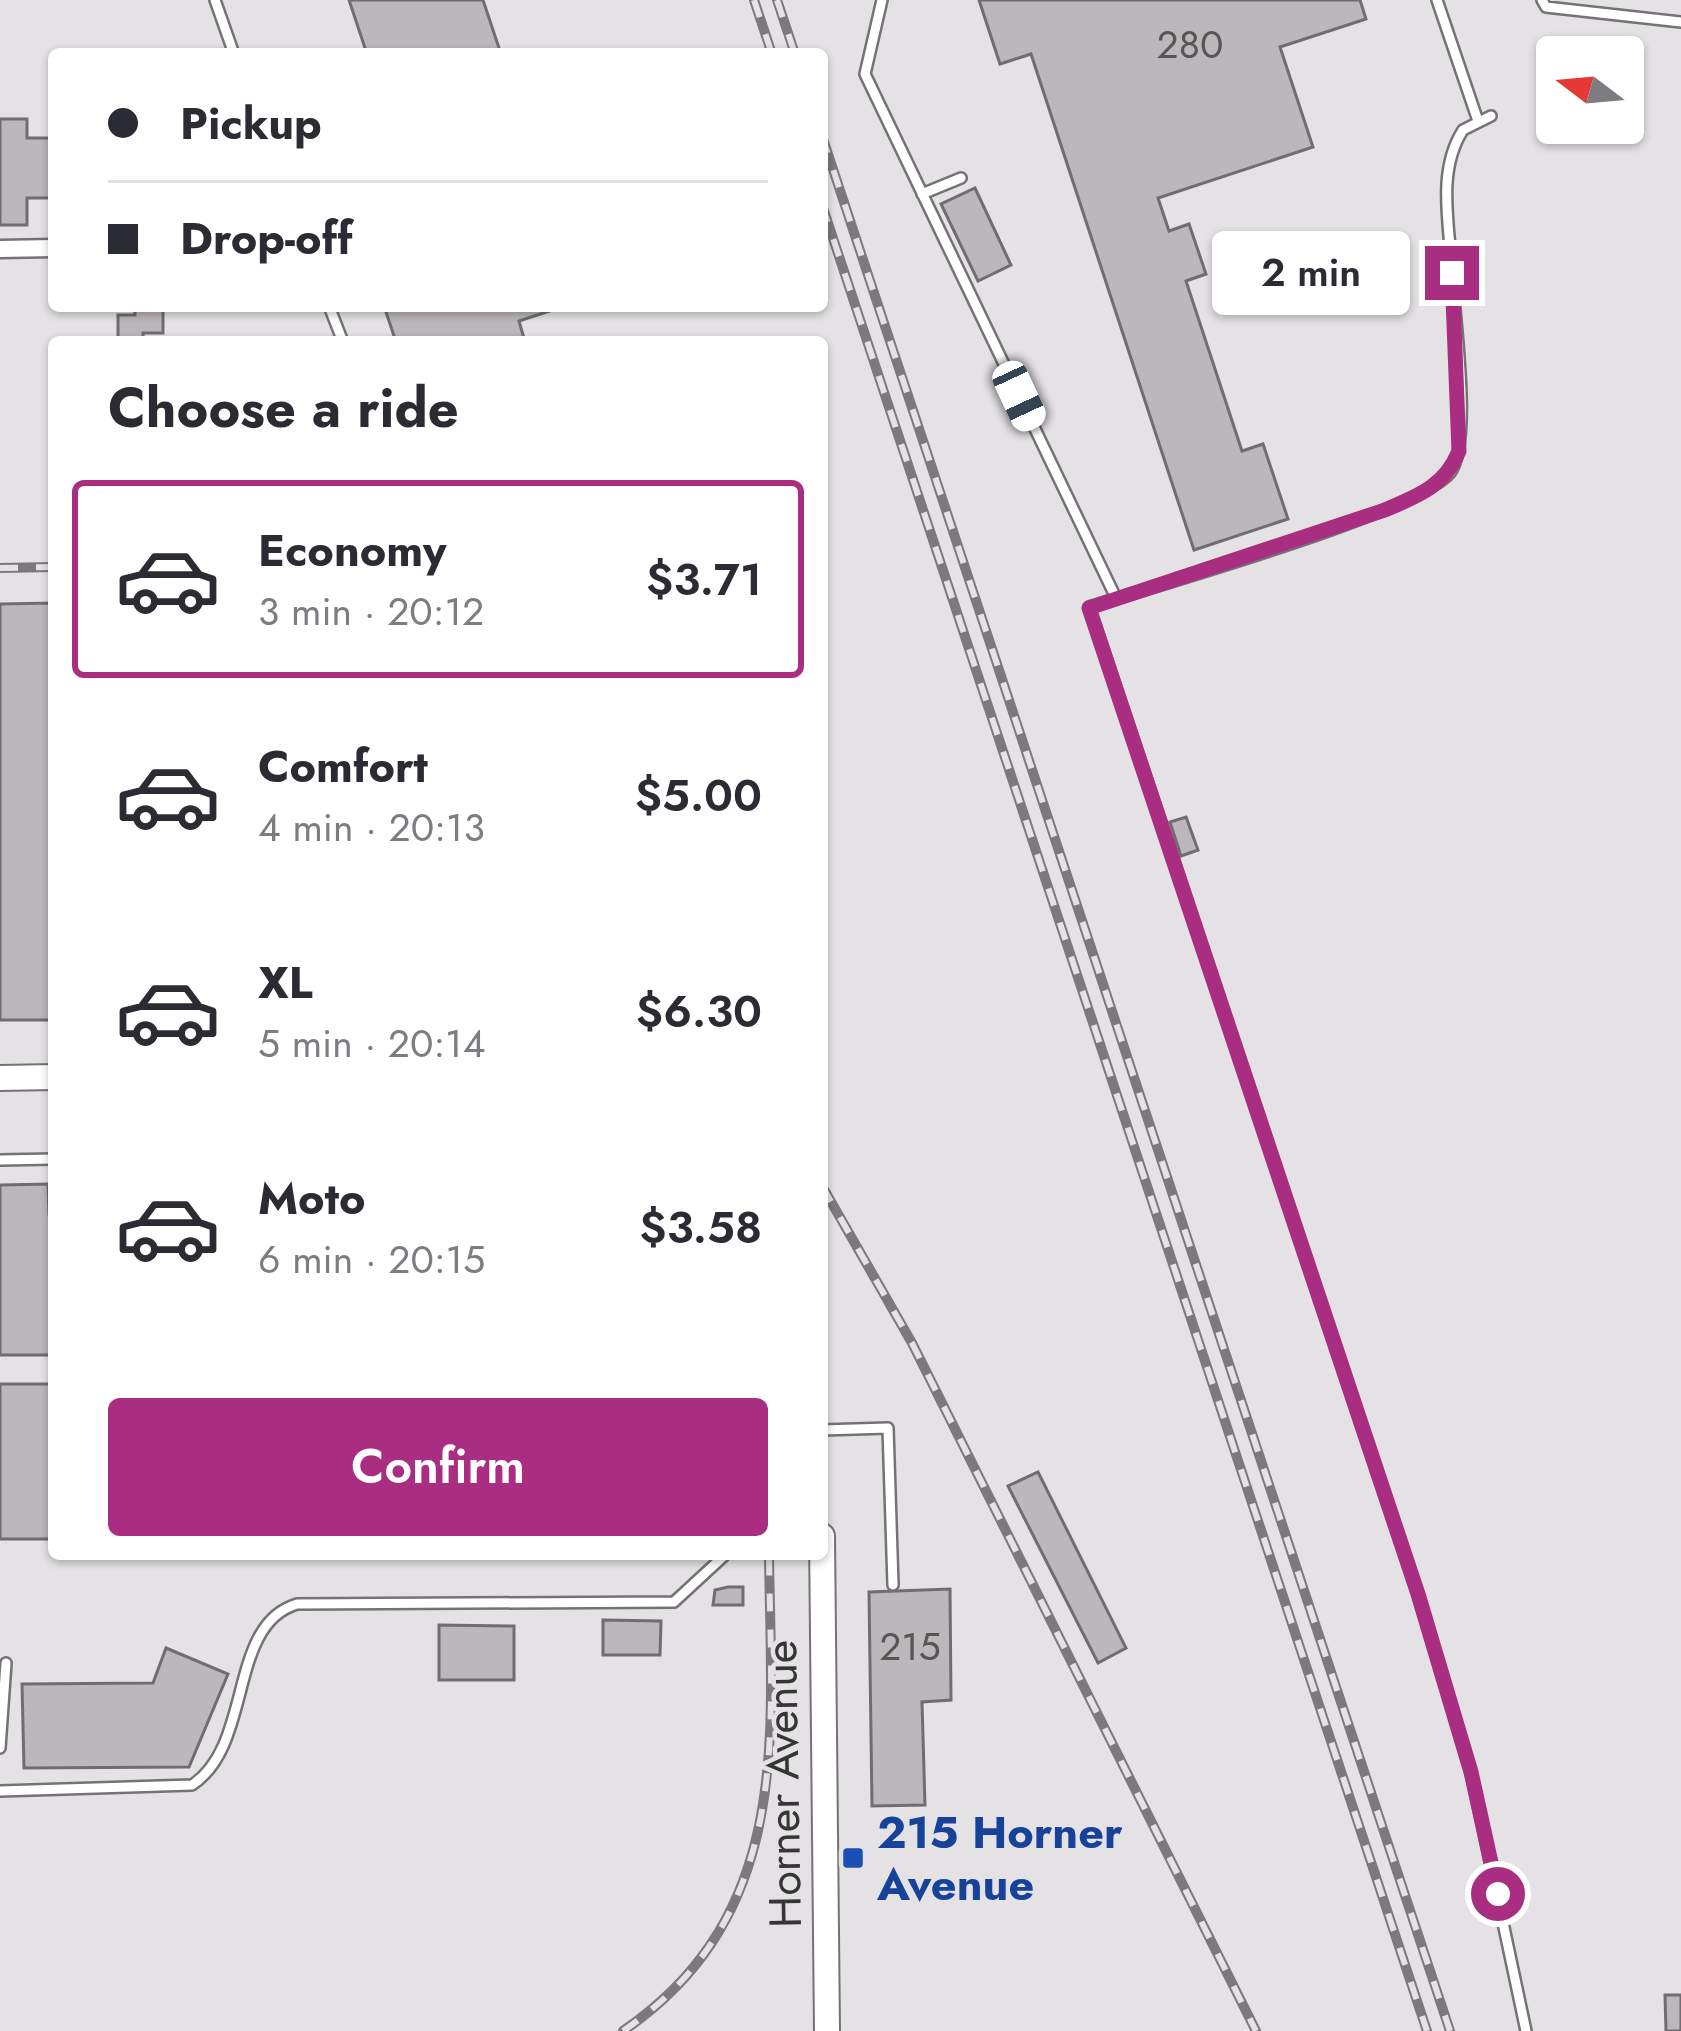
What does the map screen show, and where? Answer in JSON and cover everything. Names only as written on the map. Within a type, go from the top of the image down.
[{"type":"main road","points":[[0,1078],[48,1076]]},
{"type":"main road","name":"Horner Avenue","points":[[822,1560],[827,2031]]},
{"type":"street","points":[[0,249],[48,248]]},
{"type":"lane","points":[[215,0],[232,48]]},
{"type":"lane","points":[[882,0],[865,74],[1116,598]]},
{"type":"lane","points":[[1437,0],[1478,121]]},
{"type":"lane","points":[[1542,0],[1546,7],[1681,22]]},
{"type":"lane","points":[[1491,116],[1462,130],[1446,174],[1459,451],[1450,473],[1423,493],[1373,514],[1089,608],[1418,1594],[1471,1772],[1526,2031]]},
{"type":"lane","points":[[922,194],[961,178]]},
{"type":"lane","points":[[0,1160],[48,1159]]},
{"type":"lane","points":[[828,1430],[887,1428],[893,1586]]},
{"type":"lane","points":[[0,1791],[192,1785],[214,1762],[244,1692],[257,1634],[277,1610],[297,1604],[674,1602],[720,1560]]},
{"type":"lane","points":[[0,1748],[6,1663]]},
{"type":"building","points":[[349,0],[483,0],[499,48],[365,48]]},
{"type":"building","points":[[979,0],[1360,0],[1366,19],[1280,47],[1313,147],[1158,198],[1169,231],[1189,224],[1206,274],[1186,281],[1242,451],[1263,444],[1288,519],[1194,550],[1031,54],[1000,64]]},
{"type":"building","points":[[0,119],[27,119],[27,138],[48,138],[48,198],[27,198],[27,225],[0,225]]},
{"type":"building","points":[[975,188],[1011,265],[978,281],[941,204]]},
{"type":"building","points":[[163,312],[163,333],[118,336],[118,315]]},
{"type":"building","points":[[386,312],[547,312],[519,321],[523,336],[394,336]]},
{"type":"building","points":[[48,603],[48,1020],[0,1020],[0,604]]},
{"type":"building","points":[[1186,817],[1198,850],[1181,856],[1170,822]]},
{"type":"building","points":[[48,1184],[48,1355],[0,1355],[0,1185]]},
{"type":"building","points":[[0,1384],[48,1384],[48,1539],[0,1539]]},
{"type":"building","points":[[1038,1472],[1126,1648],[1098,1663],[1008,1486]]},
{"type":"building","points":[[743,1587],[743,1605],[713,1605],[715,1590]]},
{"type":"building","points":[[950,1589],[951,1700],[922,1702],[925,1805],[872,1806],[869,1592]]},
{"type":"building","points":[[603,1620],[661,1621],[660,1655],[603,1655]]},
{"type":"building","points":[[439,1625],[514,1626],[514,1680],[439,1680]]},
{"type":"building","points":[[166,1648],[228,1674],[189,1767],[24,1768],[22,1684],[153,1683]]},
{"type":"building","points":[[1665,1995],[1681,1995],[1681,2031],[1666,2031]]},
{"type":"railway","points":[[754,0],[770,48]]},
{"type":"railway","points":[[777,0],[793,48]]},
{"type":"railway","points":[[828,154],[1450,2031]]},
{"type":"railway","points":[[828,223],[1427,2031]]},
{"type":"railway","points":[[0,568],[48,567]]},
{"type":"railway","points":[[828,1196],[912,1343],[1256,2031]]},
{"type":"railway","points":[[623,2031],[678,1984],[718,1933],[745,1876],[761,1816],[769,1754],[769,1560]]},
{"type":"place","name":"215 Horner Avenue","points":[[853,1858]]},
{"type":"route","points":[[1452,273],[1459,451],[1450,473],[1423,493],[1385,510],[1089,608],[1418,1594],[1471,1772],[1498,1894]]}]
